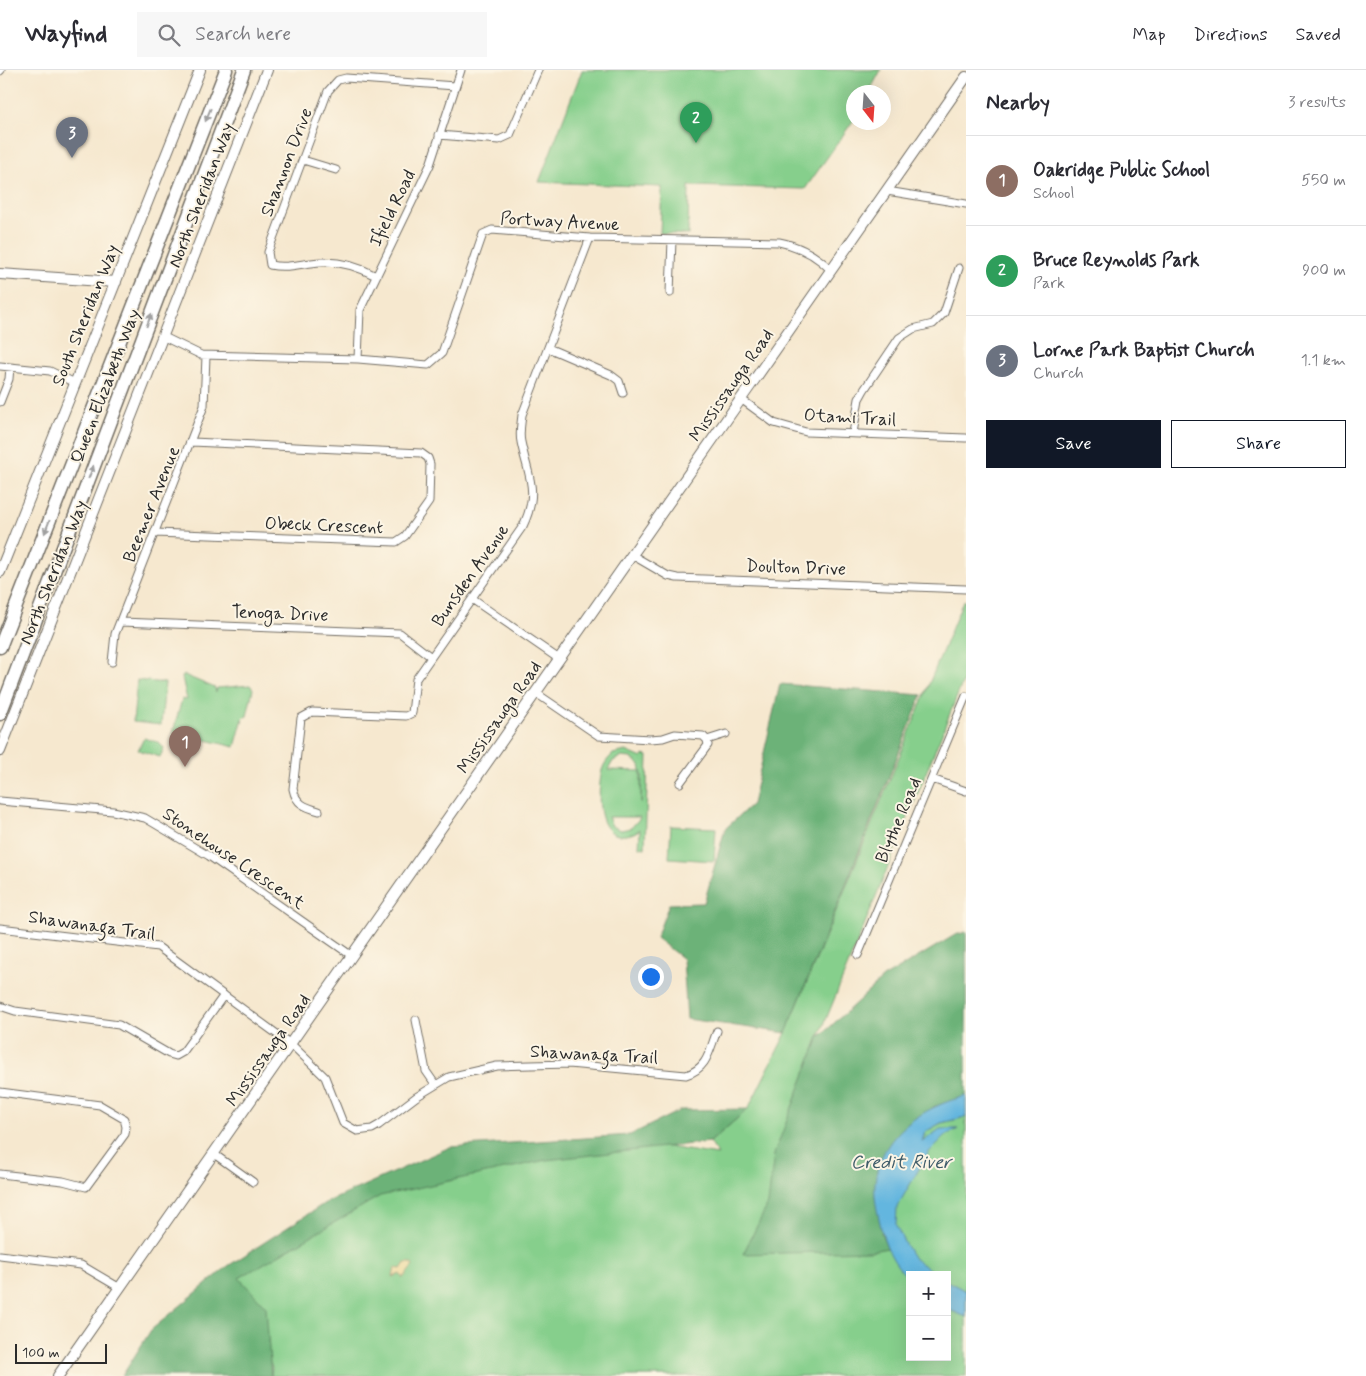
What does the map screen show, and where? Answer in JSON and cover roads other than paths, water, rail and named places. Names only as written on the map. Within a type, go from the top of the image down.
[{"type":"highway","name":"Queen Elizabeth Way","points":[[0,647],[226,70]]},
{"type":"highway","name":"Queen Elizabeth Way","points":[[0,714],[244,70]]},
{"type":"main road","name":"South Sheridan Way","points":[[0,572],[200,70]]},
{"type":"main road","name":"North Sheridan Way","points":[[0,750],[164,337],[267,70]]},
{"type":"main road","name":"Mississauga Road","points":[[58,1376],[292,1044],[966,77]]},
{"type":"main road","points":[[0,274],[116,282]]},
{"type":"street","name":"Ifield Road","points":[[358,359],[360,310],[430,165],[460,70]]},
{"type":"street","points":[[439,136],[499,140],[510,136],[538,70]]},
{"type":"street","name":"Shannon Drive","points":[[376,276],[359,267],[334,262],[288,266],[270,265],[268,252],[328,91],[338,80],[357,78],[455,86]]},
{"type":"street","points":[[303,160],[336,170]]},
{"type":"street","points":[[887,191],[966,204]]},
{"type":"street","name":"Portway Avenue","points":[[164,337],[206,356],[358,359],[428,365],[437,360],[442,353],[484,234],[492,230],[590,238],[779,242],[793,244],[822,261],[832,270]]},
{"type":"street","name":"Bunsden Avenue","points":[[319,811],[302,806],[294,796],[301,718],[312,712],[406,716],[412,713],[416,679],[523,526],[530,512],[532,480],[520,440],[522,415],[590,238]]},
{"type":"street","points":[[670,293],[672,240]]},
{"type":"street","points":[[853,433],[859,399],[864,390],[899,338],[913,330],[933,324],[944,313],[959,268]]},
{"type":"street","points":[[548,348],[611,375],[619,381],[623,394]]},
{"type":"street","name":"Beemer Avenue","points":[[112,662],[114,640],[192,442],[204,406],[206,356]]},
{"type":"street","points":[[0,366],[50,371],[75,382]]},
{"type":"street","points":[[0,402],[9,380],[10,367]]},
{"type":"street","name":"Otami Trail","points":[[741,399],[761,416],[790,428],[806,432],[966,438]]},
{"type":"street","name":"Obeck Crescent","points":[[155,533],[396,542],[406,536],[429,502],[430,464],[428,458],[421,452],[192,442]]},
{"type":"street","name":"Doulton Drive","points":[[632,555],[668,576],[677,578],[966,589]]},
{"type":"street","points":[[472,599],[559,659]]},
{"type":"street","name":"Tenoga Drive","points":[[121,622],[400,633],[431,657]]},
{"type":"street","points":[[536,693],[599,736],[650,739],[663,738],[675,734],[704,736],[707,740]]},
{"type":"street","name":"Blythe Road","points":[[858,955],[966,696]]},
{"type":"street","points":[[707,740],[726,734]]},
{"type":"street","points":[[680,783],[705,751],[707,740]]},
{"type":"street","points":[[932,778],[966,791]]},
{"type":"street","name":"Stonehouse Crescent","points":[[0,801],[113,811],[145,818],[209,856],[352,956]]},
{"type":"street","name":"Shawanaga Trail","points":[[0,928],[158,947],[292,1044],[325,1077],[343,1123],[357,1131],[372,1129],[380,1125],[435,1084],[449,1077],[480,1069],[542,1064],[569,1064],[686,1075],[697,1071],[703,1066],[718,1031]]},
{"type":"street","points":[[0,1006],[14,1011],[119,1025],[169,1054],[176,1056],[183,1052],[224,996]]},
{"type":"street","points":[[416,1020],[426,1071],[435,1084]]},
{"type":"street","points":[[0,1092],[100,1105],[124,1119],[126,1127],[125,1134],[86,1187],[64,1181],[0,1174]]},
{"type":"street","points":[[214,1154],[252,1182]]},
{"type":"street","points":[[0,1255],[81,1265],[120,1288]]},
{"type":"water","name":"Credit River","points":[[966,1096],[966,1117],[941,1123],[925,1132],[922,1142],[940,1129],[958,1129],[946,1135],[929,1152],[897,1207],[896,1225],[905,1244],[914,1259],[932,1271],[906,1271],[906,1276],[894,1261],[881,1230],[875,1197],[876,1177],[881,1160],[889,1144],[901,1130],[931,1109]]},
{"type":"water","points":[[951,1283],[966,1291],[966,1317],[951,1311]]},
{"type":"place","name":"Bruce Reynolds Park","points":[[696,143]]},
{"type":"place","name":"Lorne Park Baptist Church","points":[[72,158]]},
{"type":"place","name":"Oakridge Public School","points":[[185,767]]}]
